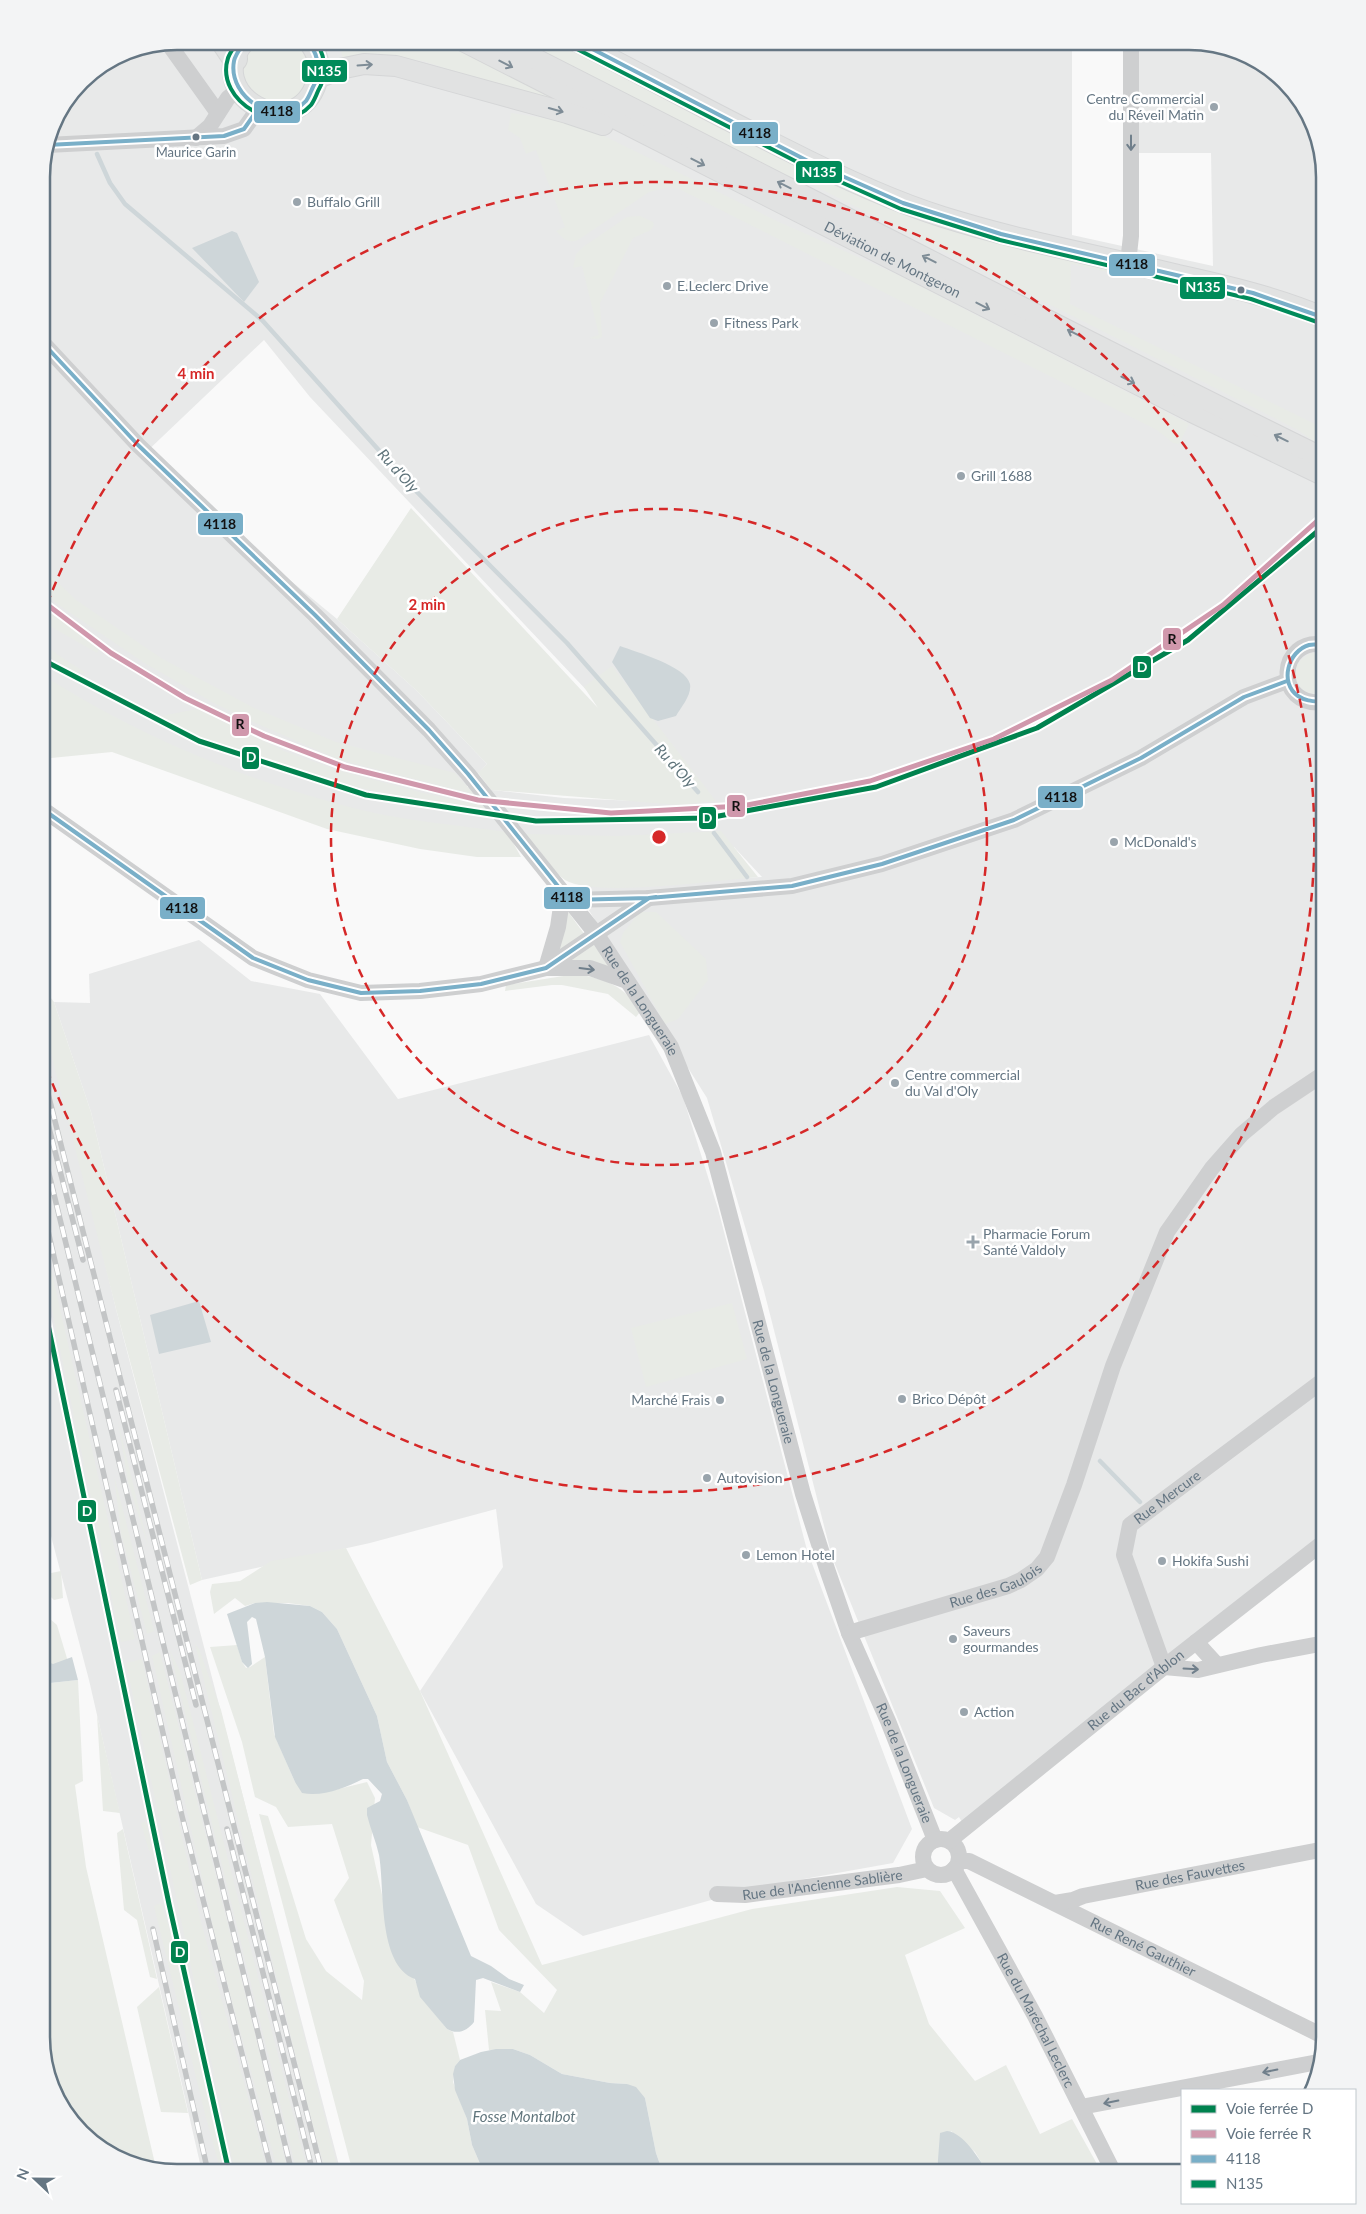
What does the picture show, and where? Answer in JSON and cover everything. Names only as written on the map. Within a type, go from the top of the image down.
[{"type":"main road","points":[[234,50],[234,80],[238,90],[250,104],[258,109],[278,113],[300,106],[315,89],[319,64],[315,50]]},
{"type":"main road","name":"Déviation de Montgeron","points":[[480,50],[1192,412],[1316,472]]},
{"type":"main road","name":"Déviation de Montgeron","points":[[518,50],[812,198],[1187,391],[1316,455]]},
{"type":"main road","points":[[593,50],[711,112],[883,196],[979,228],[1214,283],[1298,307],[1316,314]]},
{"type":"main road","points":[[318,78],[340,69],[364,64],[396,66],[567,113],[663,144]]},
{"type":"street","points":[[173,50],[218,113]]},
{"type":"street","points":[[1128,263],[1131,236],[1131,50]]},
{"type":"street","points":[[196,138],[210,126],[228,98],[238,90]]},
{"type":"street","points":[[54,145],[224,136],[244,129],[258,109]]},
{"type":"street","name":"Rue de la Longueraie","points":[[50,351],[138,445],[315,615],[429,730],[468,774],[597,935],[671,1047],[713,1152],[803,1494],[849,1633],[942,1840]]},
{"type":"street","points":[[1316,644],[1300,648],[1293,654],[1288,663],[1287,681],[1290,688],[1300,698],[1316,704]]},
{"type":"street","points":[[546,968],[566,896],[649,898],[792,886],[882,864],[1014,820],[1141,758],[1244,697],[1287,681]]},
{"type":"street","points":[[50,814],[254,958],[308,980],[361,993],[420,991],[481,984],[546,968],[590,968],[627,981]]},
{"type":"street","points":[[546,968],[649,898]]},
{"type":"street","name":"Rue des Gaulois","points":[[849,1633],[1008,1586],[1037,1569],[1047,1557],[1079,1470],[1113,1366],[1167,1232],[1212,1168],[1242,1134],[1274,1107],[1316,1079]]},
{"type":"street","name":"Rue Mercure","points":[[1164,1667],[1124,1555],[1130,1525],[1316,1386]]},
{"type":"street","name":"Rue du Bac d'Ablon","points":[[942,1840],[1316,1548]]},
{"type":"street","points":[[1196,1642],[1218,1665]]},
{"type":"street","points":[[1164,1667],[1198,1670],[1316,1645]]},
{"type":"street","points":[[942,1840],[957,1849],[956,1865],[943,1875],[928,1869],[924,1864],[924,1852],[930,1842],[942,1840]]},
{"type":"street","name":"Rue des Fauvettes","points":[[1056,1903],[1083,1896],[1316,1851]]},
{"type":"street","name":"Rue René Gauthier","points":[[956,1865],[969,1861],[1316,2033]]},
{"type":"street","name":"Rue du Maréchal Leclerc","points":[[956,1865],[1110,2164]]},
{"type":"street","name":"Rue de l'Ancienne Sablière","points":[[717,1894],[745,1895],[899,1875],[928,1869]]},
{"type":"street","points":[[1081,2107],[1313,2063]]},
{"type":"shaded area","points":[[168,50],[1072,50],[1072,235],[1213,266],[1211,153],[1137,153],[1137,50],[1198,50],[1214,52],[1245,63],[1260,71],[1285,93],[1295,106],[1309,136],[1316,168],[1316,1547],[966,1829],[959,1817],[955,1820],[934,1808],[832,1557],[764,1291],[707,1098],[573,885],[762,877],[734,847],[693,852],[555,848],[400,830],[290,810],[50,701],[50,168],[57,136],[71,106],[93,81],[106,71],[136,57]],"holes":[[[264,340],[310,397],[691,801],[661,802],[564,798],[466,787],[487,764],[417,691],[337,619],[141,457]]]},
{"type":"shaded area","points":[[250,50],[303,50],[309,62],[309,71],[302,91],[289,100],[274,101],[260,96],[248,85],[242,72],[245,56]]},
{"type":"shaded area","points":[[341,50],[460,50],[572,106],[572,108],[423,61],[376,55],[343,58]]},
{"type":"shaded area","points":[[540,50],[579,50],[842,185],[1124,269],[1125,276],[1071,264],[1070,304],[1316,425],[1316,443],[1298,430],[793,175],[791,177]]},
{"type":"shaded area","points":[[511,113],[550,119],[596,132],[779,222],[894,273],[1189,424],[1179,444],[1173,443],[1157,430],[679,189],[669,187],[649,192],[578,240],[566,240],[556,231],[565,227],[536,150],[526,154],[520,138],[508,130]]},
{"type":"shaded area","points":[[640,216],[653,222],[654,225],[651,230],[633,238],[600,303],[602,337],[598,339],[589,338],[599,335],[582,266],[573,268],[576,254],[583,247],[627,217]]},
{"type":"shaded area","points":[[411,508],[598,708],[584,687],[612,666],[716,801],[679,805],[491,790],[478,773],[487,764],[417,691],[337,619]]},
{"type":"shaded area","points":[[50,575],[76,600],[161,658],[254,708],[336,742],[455,773],[474,794],[340,760],[251,721],[212,702],[143,662],[50,597]]},
{"type":"shaded area","points":[[50,612],[99,649],[97,653],[50,626]]},
{"type":"shaded area","points":[[50,648],[86,673],[73,672],[50,658]]},
{"type":"shaded area","points":[[1312,653],[1316,653],[1316,694],[1306,692],[1296,680],[1295,673],[1303,658]]},
{"type":"shaded area","points":[[50,679],[154,737],[234,770],[274,785],[357,809],[413,820],[507,832],[521,857],[477,857],[420,849],[327,829],[112,752],[50,758]]},
{"type":"shaded area","points":[[197,709],[284,751],[337,770],[423,793],[481,805],[490,811],[420,800],[351,786],[283,768],[217,745],[155,717]]},
{"type":"shaded area","points":[[721,831],[758,877],[629,888],[602,888],[580,885],[561,877],[526,834],[618,836]]},
{"type":"shaded area","points":[[566,909],[585,935],[558,951]]},
{"type":"shaded area","points":[[640,912],[656,912],[706,959],[708,980],[678,1019],[665,1024],[620,942],[623,933]]},
{"type":"shaded area","points":[[199,940],[251,981],[320,994],[398,1099],[649,1035],[683,1097],[718,1209],[807,1550],[912,1829],[893,1863],[754,1888],[583,1936],[536,1904],[420,1691],[503,1567],[496,1509],[370,1543],[202,1580],[91,1112],[54,1002],[90,1003],[89,974]]},
{"type":"shaded area","points":[[593,944],[610,968],[567,961]]},
{"type":"shaded area","points":[[576,974],[596,978],[613,985],[627,995],[641,1011],[636,1017],[608,994],[562,985],[505,991],[506,985]]},
{"type":"shaded area","points":[[50,997],[54,1002],[91,1112],[202,1580],[190,1585],[116,1309],[50,1049]]},
{"type":"shaded area","points":[[50,1034],[116,1309],[339,2164],[200,2164],[89,1680],[50,1532]]},
{"type":"shaded area","points":[[50,1265],[135,1639],[121,1642],[50,1300]]},
{"type":"shaded area","points":[[732,1303],[747,1359],[646,1387],[631,1328]]},
{"type":"shaded area","points":[[118,1422],[149,1549],[128,1482]]},
{"type":"shaded area","points":[[114,1475],[154,1631],[147,1634],[121,1533]]},
{"type":"shaded area","points":[[346,1548],[420,1691],[542,1965],[752,1909],[897,1887],[940,1891],[965,1928],[905,1955],[929,2024],[975,2081],[1006,2065],[1040,2134],[1072,2119],[1097,2164],[982,2164],[975,2152],[951,2131],[937,2164],[660,2164],[645,2098],[627,2084],[610,2083],[562,2074],[530,2055],[513,2049],[489,2050],[485,2010],[501,2011],[491,1982],[520,1992],[544,2013],[557,1990],[499,1930],[468,1845],[417,1827],[407,1800],[387,1762],[377,1716],[337,1629],[322,1612],[310,1606],[288,1603],[255,1603],[245,1606],[235,1598],[214,1614],[210,1592],[212,1584],[240,1581],[271,1561]]},
{"type":"shaded area","points":[[50,1570],[51,1573],[61,1571],[63,1598],[54,1600],[50,1596]]},
{"type":"shaded area","points":[[50,1619],[57,1625],[69,1665],[50,1670]]},
{"type":"shaded area","points":[[195,1644],[199,1649],[221,1710],[337,2164],[324,2164]]},
{"type":"shaded area","points":[[237,1645],[242,1662],[246,1668],[265,1657],[274,1734],[295,1782],[322,1793],[367,1782],[375,1798],[371,1845],[388,1922],[425,2002],[447,2029],[453,2032],[460,2060],[455,2066],[453,2082],[467,2119],[472,2145],[480,2164],[351,2164],[259,1814],[268,1816],[306,1939],[326,1971],[362,2000],[364,1981],[334,1900],[349,1878],[332,1824],[288,1827],[276,1807],[255,1797],[242,1742],[210,1647]]},
{"type":"shaded area","points":[[170,1651],[180,1671],[306,2164],[295,2164]]},
{"type":"shaded area","points":[[160,1652],[286,2164],[276,2164],[218,1948],[152,1656]]},
{"type":"shaded area","points":[[142,1659],[201,1922],[266,2164],[233,2164],[126,1663]]},
{"type":"shaded area","points":[[78,1680],[83,1781],[75,1785],[86,1867],[155,2162],[121,2151],[93,2133],[71,2108],[63,2093],[52,2062],[50,2046],[50,1683]]},
{"type":"shaded area","points":[[97,1715],[120,1813],[103,1811]]},
{"type":"shaded area","points":[[146,1821],[155,1861],[148,1848],[141,1823]]},
{"type":"shaded area","points":[[123,1829],[157,1979],[150,1977],[137,1920],[124,1910],[117,1833]]},
{"type":"shaded area","points":[[161,1903],[169,1927],[224,2164],[219,2164],[205,2114],[154,1906]]},
{"type":"shaded area","points":[[159,1987],[188,2113],[161,2112],[137,2007]]},
{"type":"water","points":[[232,231],[237,233],[259,282],[244,302],[192,248]]},
{"type":"water","points":[[620,646],[660,660],[680,671],[686,677],[690,684],[689,692],[686,701],[676,716],[658,721],[650,718],[612,662]]},
{"type":"water","points":[[199,1301],[211,1342],[159,1354],[150,1315]]},
{"type":"water","points":[[267,1602],[310,1606],[322,1612],[337,1629],[377,1716],[387,1762],[407,1800],[471,1956],[491,1966],[509,1979],[524,1985],[520,1992],[483,1978],[476,1980],[474,2022],[465,2030],[455,2032],[447,2029],[420,1997],[415,1979],[403,1971],[394,1958],[388,1942],[379,1855],[367,1815],[367,1808],[380,1801],[382,1794],[368,1779],[363,1779],[334,1791],[318,1794],[302,1793],[295,1782],[275,1737],[265,1657],[256,1619],[252,1617],[247,1622],[252,1664],[248,1668],[242,1662],[227,1614],[255,1603]]},
{"type":"water","points":[[72,1657],[78,1680],[50,1683],[50,1663],[53,1664]]},
{"type":"water","name":"Fosse Montalbot","points":[[496,2049],[513,2049],[530,2055],[562,2074],[636,2087],[645,2098],[660,2164],[480,2164],[472,2145],[467,2119],[455,2090],[453,2074],[455,2066],[460,2060],[481,2052]]},
{"type":"water","points":[[947,2131],[959,2136],[976,2154],[982,2164],[938,2164],[940,2133]]},
{"type":"waterway","name":"Ru d'Oly","points":[[97,154],[110,183],[125,204],[262,320],[411,486],[567,643],[698,792]]},
{"type":"waterway","name":"Ru d'Oly","points":[[714,833],[747,877]]},
{"type":"waterway","name":"Ru d'Oly","points":[[1100,1461],[1140,1502]]},
{"type":"railway","points":[[50,1101],[320,2164]]},
{"type":"railway","points":[[50,1132],[83,1260]]},
{"type":"railway","points":[[50,1178],[290,2164]]},
{"type":"railway","points":[[50,1239],[182,1816],[270,2164]]},
{"type":"railway","points":[[116,1390],[196,1705]]},
{"type":"railway","points":[[227,1829],[311,2164]]},
{"type":"railway","points":[[153,1929],[206,2164]]},
{"type":"rail line","name":"R","points":[[50,607],[111,653],[185,698],[264,736],[345,767],[478,800],[611,813],[742,806],[870,781],[994,739],[1112,680],[1223,605],[1316,522]]},
{"type":"rail line","name":"D","points":[[50,664],[199,741],[366,795],[536,821],[708,818],[876,787],[1037,728],[1188,640],[1316,533]]},
{"type":"rail line","name":"D","points":[[50,1334],[169,1904],[227,2164]]},
{"type":"transit line","name":"N135","points":[[232,50],[228,58],[226,74],[231,89],[240,101],[253,111],[268,117],[283,118],[298,115],[311,105],[314,100],[321,85],[324,72],[324,60],[320,50]]},
{"type":"transit line","name":"4118","points":[[239,50],[234,61],[234,75],[238,87],[257,106],[270,111],[282,112],[295,109],[306,101],[309,96],[318,75],[317,58],[314,50]]},
{"type":"transit line","name":"N135","points":[[579,50],[803,165],[901,209],[1000,240],[1251,299],[1316,322]]},
{"type":"transit line","name":"4118","points":[[594,50],[806,160],[903,203],[1001,234],[1253,293],[1316,315]]},
{"type":"transit line","name":"4118","points":[[54,145],[224,136],[244,129],[258,109]]},
{"type":"transit line","name":"4118","points":[[50,351],[138,445],[315,615],[429,730],[468,774],[569,900],[649,898],[792,886],[882,864],[1014,820],[1141,758],[1244,697],[1287,681]]},
{"type":"transit line","name":"4118","points":[[1316,645],[1302,648],[1296,654],[1291,660],[1288,676],[1292,690],[1298,696],[1316,701]]},
{"type":"transit line","name":"4118","points":[[50,814],[253,958],[308,980],[361,993],[420,991],[481,984],[546,968],[649,898],[656,897]]},
{"type":"place","name":"Centre Commercial du Réveil Matin","points":[[1214,107]]},
{"type":"place","name":"Maurice Garin","points":[[196,137]]},
{"type":"place","name":"Buffalo Grill","points":[[297,202]]},
{"type":"place","name":"E.Leclerc Drive","points":[[667,286]]},
{"type":"place","name":"Fitness Park","points":[[714,323]]},
{"type":"place","name":"Grill 1688","points":[[961,476]]},
{"type":"place","name":"McDonald's","points":[[1114,842]]},
{"type":"place","name":"Centre commercial du Val d'Oly","points":[[895,1083]]},
{"type":"place","name":"Pharmacie Forum Santé Valdoly","points":[[973,1242]]},
{"type":"place","name":"Brico Dépôt","points":[[902,1399]]},
{"type":"place","name":"Marché Frais","points":[[720,1400]]},
{"type":"place","name":"Autovision","points":[[707,1478]]},
{"type":"place","name":"Lemon Hotel","points":[[746,1555]]},
{"type":"place","name":"Hokifa Sushi","points":[[1162,1561]]},
{"type":"place","name":"Saveurs gourmandes","points":[[953,1639]]},
{"type":"place","name":"Action","points":[[964,1712]]}]
